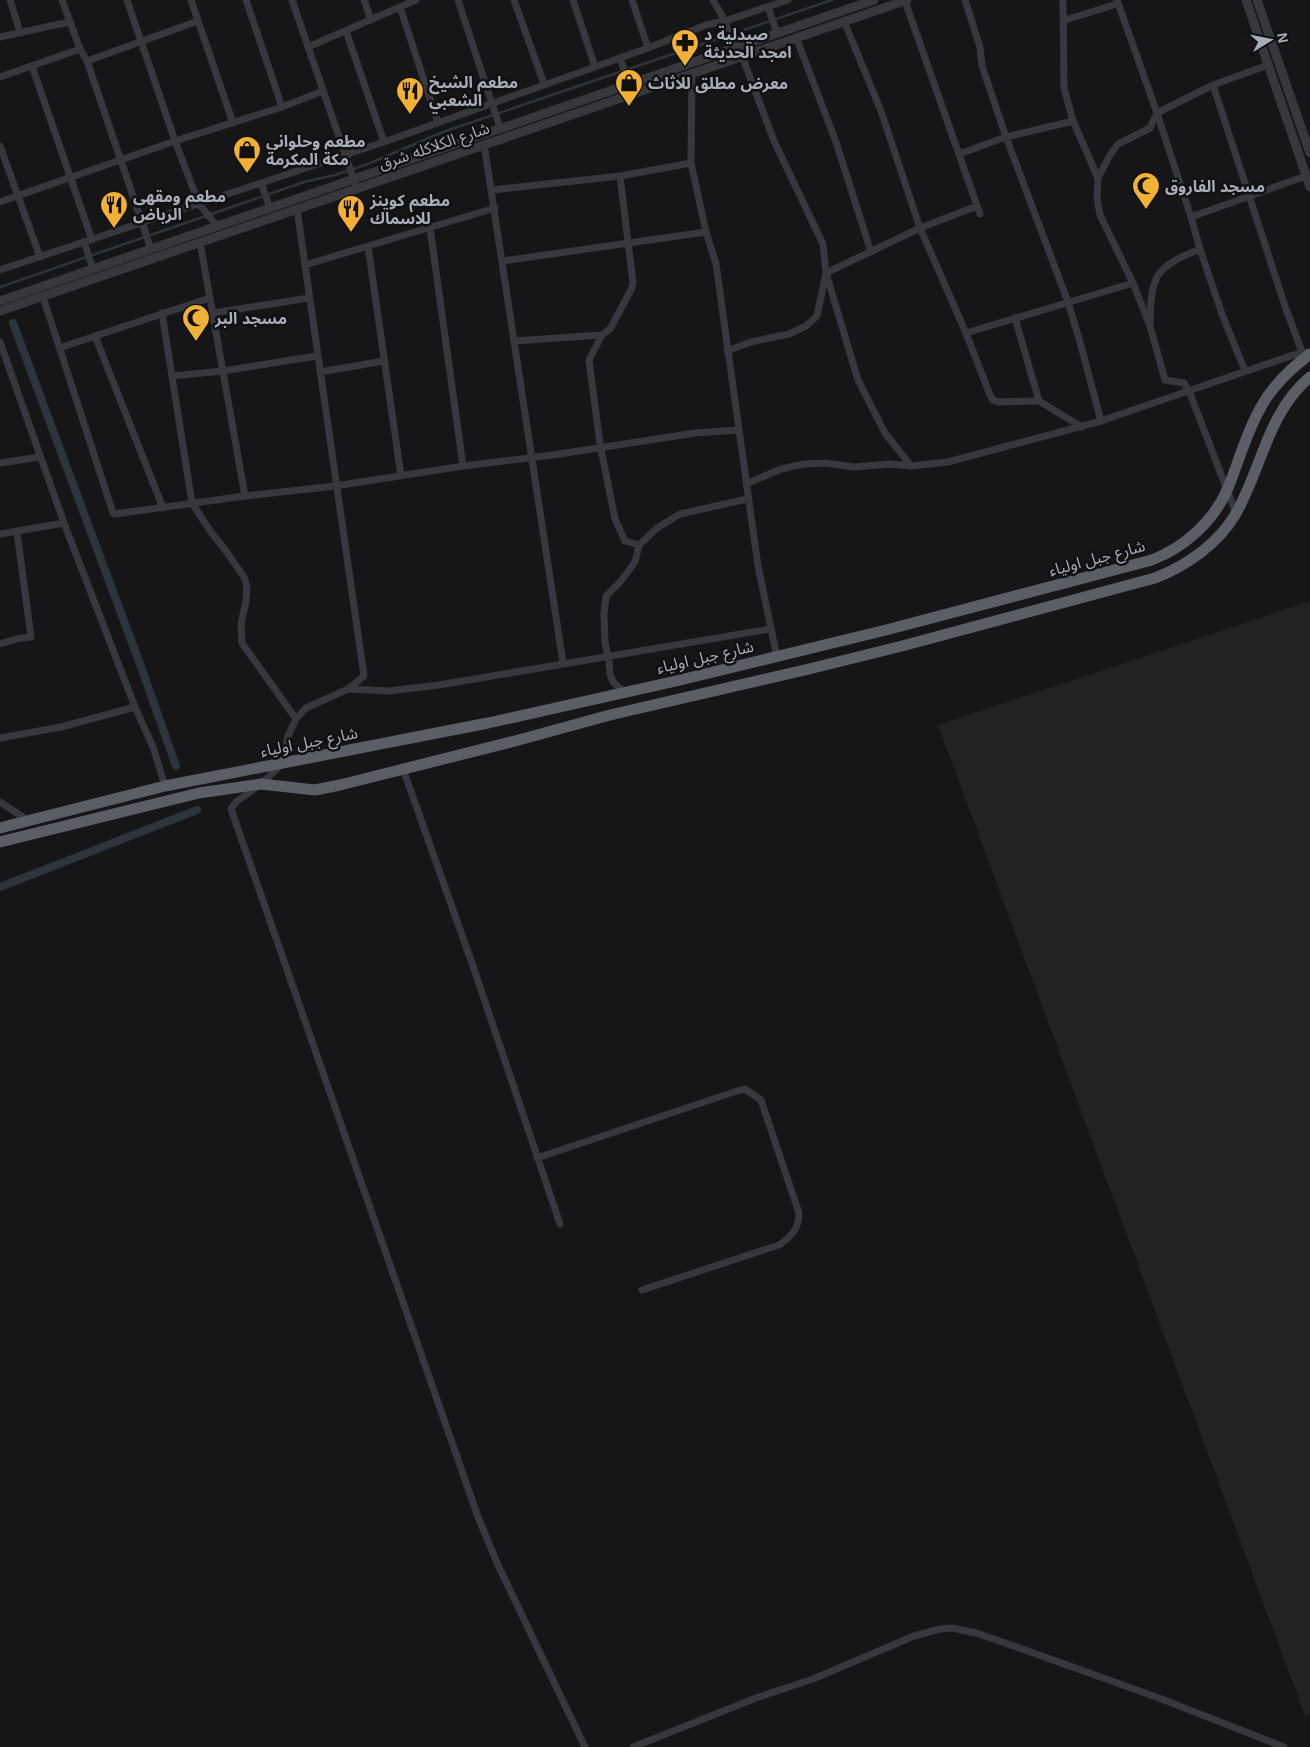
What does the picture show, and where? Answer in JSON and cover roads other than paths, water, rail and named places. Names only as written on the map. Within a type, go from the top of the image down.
[{"type":"highway","name":"شارع جبل اولياء","points":[[0,828],[165,786],[488,723],[777,657],[1008,599],[1152,560],[1173,550],[1196,533],[1212,515],[1228,489],[1249,430],[1261,406],[1272,389],[1307,353]]},
{"type":"highway","name":"شارع جبل اولياء","points":[[0,842],[199,793],[261,784],[315,790],[506,744],[610,715],[874,653],[1155,578],[1182,566],[1192,559],[1225,528],[1236,513],[1279,415],[1287,401],[1310,377]]},
{"type":"street","points":[[62,0],[80,49],[88,61],[151,249]]},
{"type":"street","points":[[128,0],[175,141],[199,204],[216,226]]},
{"type":"street","points":[[191,0],[233,123]]},
{"type":"street","points":[[246,0],[282,107]]},
{"type":"street","points":[[292,0],[357,189]]},
{"type":"street","points":[[364,0],[371,20]]},
{"type":"street","points":[[308,47],[416,0]]},
{"type":"street","points":[[458,0],[500,128]]},
{"type":"street","points":[[514,0],[544,84]]},
{"type":"street","points":[[572,0],[595,67]]},
{"type":"street","points":[[632,0],[648,48]]},
{"type":"street","points":[[713,0],[725,21],[734,48]]},
{"type":"street","points":[[0,270],[384,142],[648,48],[706,25],[725,21],[788,0]]},
{"type":"street","name":"شارع الكلاكله شرق","points":[[0,300],[874,0]]},
{"type":"street","points":[[906,0],[980,214]]},
{"type":"street","name":"شارع الكلاكله شرق","points":[[0,311],[906,0]]},
{"type":"street","points":[[965,0],[980,47],[982,66],[1006,137],[1068,302],[1101,421]]},
{"type":"street","points":[[1063,0],[1064,88],[1073,121],[1098,178]]},
{"type":"street","points":[[1246,0],[1310,187]]},
{"type":"street","points":[[1257,0],[1310,153]]},
{"type":"street","points":[[12,1],[20,32]]},
{"type":"street","points":[[1064,20],[1117,2],[1156,113],[1222,314],[1246,371]]},
{"type":"street","points":[[400,7],[438,122]]},
{"type":"street","points":[[768,7],[777,33]]},
{"type":"street","points":[[844,20],[881,111],[920,228],[966,333],[990,395],[998,402],[1039,401],[1082,427]]},
{"type":"street","points":[[88,61],[198,21]]},
{"type":"street","points":[[0,37],[69,22]]},
{"type":"street","points":[[346,31],[384,142]]},
{"type":"street","points":[[796,37],[836,142],[871,252]]},
{"type":"street","points":[[0,77],[80,49]]},
{"type":"street","points":[[742,56],[774,141],[819,235],[824,250],[826,273],[858,380],[885,433],[912,466]]},
{"type":"street","points":[[620,58],[629,83]]},
{"type":"street","points":[[1236,513],[1189,391],[1184,383],[1165,380],[1150,326],[1134,283],[1100,215],[1097,199],[1098,178],[1118,144],[1150,128],[1156,113],[1213,85],[1268,65]]},
{"type":"street","points":[[32,66],[92,240]]},
{"type":"street","points":[[692,73],[691,163],[706,232],[716,264],[758,566],[777,657]]},
{"type":"street","points":[[746,484],[781,469],[804,464],[826,463],[852,467],[890,464],[912,466],[948,462],[1082,427],[1246,371],[1307,353],[1285,306],[1213,85]]},
{"type":"street","points":[[0,202],[323,92]]},
{"type":"street","points":[[959,154],[1006,137],[1073,121]]},
{"type":"street","points":[[484,144],[563,663]]},
{"type":"street","points":[[0,146],[40,257]]},
{"type":"street","points":[[492,190],[620,176],[691,163]]},
{"type":"street","points":[[620,176],[632,276],[631,290],[610,329],[602,335],[589,360],[601,447],[615,519],[625,541],[639,545]]},
{"type":"street","points":[[1191,217],[1306,176]]},
{"type":"street","points":[[261,183],[270,208]]},
{"type":"street","points":[[826,273],[920,228],[977,206]]},
{"type":"street","points":[[305,265],[495,208]]},
{"type":"street","points":[[296,209],[364,676],[348,689],[306,708],[296,719],[288,736],[283,763],[231,809],[478,1517],[498,1565],[585,1747]]},
{"type":"street","points":[[430,228],[463,466]]},
{"type":"street","points":[[503,261],[706,232]]},
{"type":"street","points":[[84,242],[93,269]]},
{"type":"street","points":[[200,242],[244,496]]},
{"type":"street","points":[[368,246],[401,476]]},
{"type":"street","points":[[1150,326],[1150,296],[1158,273],[1170,263],[1200,248]]},
{"type":"street","points":[[728,352],[751,342],[789,334],[806,326],[817,316],[826,273]]},
{"type":"street","points":[[966,333],[1134,283]]},
{"type":"street","points":[[43,297],[112,513],[118,515],[244,496],[335,486],[695,433],[738,430]]},
{"type":"street","points":[[59,348],[210,298]]},
{"type":"street","points":[[213,314],[309,298]]},
{"type":"street","points":[[162,313],[192,504],[244,578],[247,587],[241,624],[242,643],[296,719]]},
{"type":"street","points":[[1015,318],[1039,401]]},
{"type":"street","points":[[514,341],[602,335]]},
{"type":"street","points":[[95,336],[163,508]]},
{"type":"street","points":[[0,342],[64,523],[135,707],[153,748],[165,786]]},
{"type":"street","points":[[172,376],[223,371],[317,356]]},
{"type":"street","points":[[320,372],[384,361]]},
{"type":"street","points":[[0,463],[40,457]]},
{"type":"street","points":[[624,692],[613,682],[610,674],[604,624],[606,596],[636,562],[639,545],[657,528],[680,514],[748,499]]},
{"type":"street","points":[[0,534],[64,523]]},
{"type":"street","points":[[0,644],[20,638],[31,638],[17,532]]},
{"type":"street","points":[[348,689],[388,690],[439,685],[770,629]]},
{"type":"street","points":[[0,738],[61,727],[135,707]]},
{"type":"street","points":[[403,769],[473,966],[560,1224]]},
{"type":"street","points":[[0,802],[29,821]]},
{"type":"street","points":[[537,1158],[737,1091],[745,1089],[761,1100],[799,1213],[798,1225],[793,1234],[779,1245],[642,1290]]},
{"type":"street","points":[[633,1747],[756,1698],[813,1679],[914,1636],[933,1630],[952,1628],[976,1633],[1010,1644],[1158,1698],[1284,1747]]},
{"type":"waterway","points":[[0,287],[304,182],[335,175],[368,164],[443,132],[832,0]]},
{"type":"waterway","points":[[13,323],[176,766]]},
{"type":"waterway","points":[[0,887],[197,810]]},
{"type":"place","name":"صيدلية د امجد الحديثة","points":[[685,67]]},
{"type":"place","name":"معرض مطلق للاثاث","points":[[629,107]]},
{"type":"place","name":"مطعم الشيخ الشعبي","points":[[410,115]]},
{"type":"place","name":"مطعم وحلواني مكة المكرمة","points":[[247,174]]},
{"type":"place","name":"مسجد الفاروق","points":[[1146,210]]},
{"type":"place","name":"مطعم ومقهى الرباض","points":[[114,229]]},
{"type":"place","name":"مطعم كوينز للاسماك","points":[[351,233]]},
{"type":"place","name":"مسجد البر","points":[[196,342]]}]
